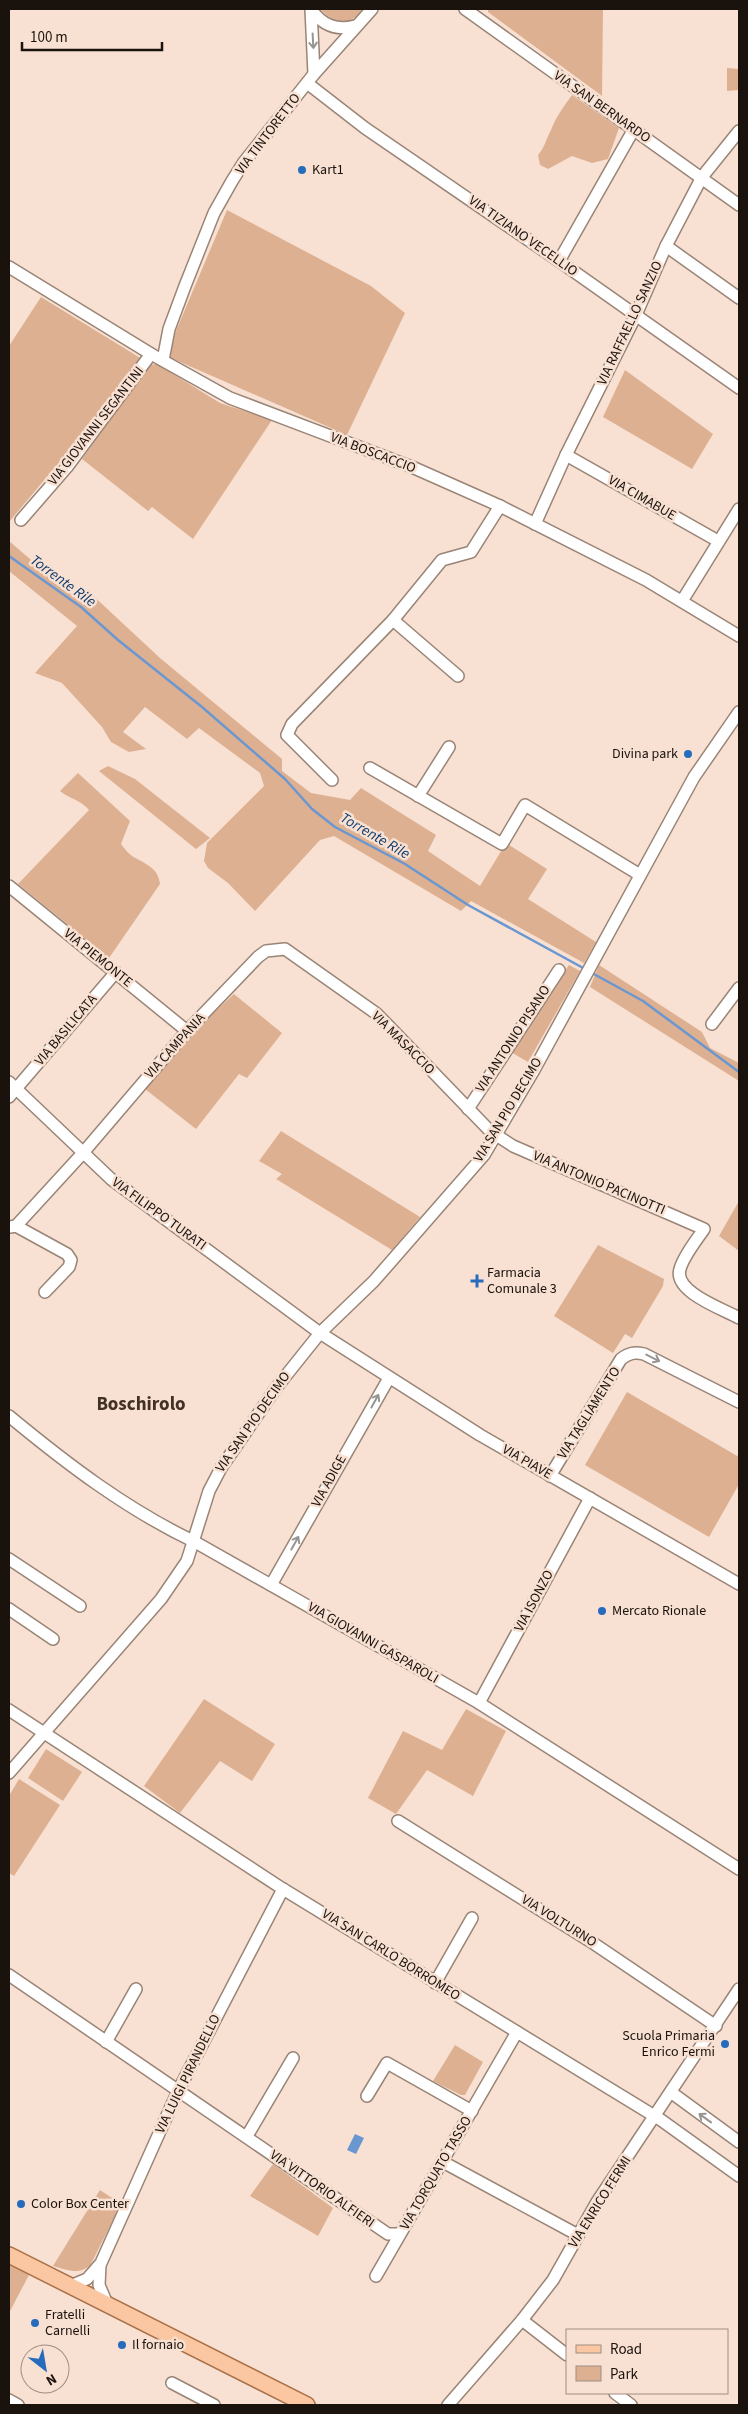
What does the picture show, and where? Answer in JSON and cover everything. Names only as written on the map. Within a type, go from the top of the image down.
[{"type":"main road","points":[[9,2255],[307,2405]]},
{"type":"street","points":[[311,9],[326,25],[340,28],[355,26]]},
{"type":"street","points":[[311,9],[311,78]]},
{"type":"street","name":"VIA TINTORETTO","points":[[163,360],[169,329],[214,214],[244,162],[311,78],[372,9]]},
{"type":"street","name":"VIA SAN BERNARDO","points":[[465,9],[739,205]]},
{"type":"street","name":"VIA TIZIANO VECELLIO","points":[[311,78],[365,128],[559,261],[635,317],[739,388]]},
{"type":"street","points":[[559,261],[634,129]]},
{"type":"street","name":"VIA RAFFAELLO SANZIO","points":[[535,524],[566,455],[635,317],[666,246],[702,177],[739,131]]},
{"type":"street","points":[[666,246],[739,298]]},
{"type":"street","name":"VIA BOSCACCIO","points":[[9,268],[151,354],[230,398],[412,467],[500,506],[646,580],[739,636]]},
{"type":"street","name":"VIA GIOVANNI SEGANTINI","points":[[21,520],[67,467],[151,354]]},
{"type":"street","name":"VIA CIMABUE","points":[[566,455],[718,541]]},
{"type":"street","points":[[332,780],[287,735],[292,724],[393,620],[442,560],[471,552],[500,506]]},
{"type":"street","points":[[682,602],[739,508]]},
{"type":"street","points":[[393,620],[458,676]]},
{"type":"street","name":"VIA SAN PIO DECIMO","points":[[44,1732],[161,1599],[187,1561],[195,1542],[209,1490],[220,1468],[276,1388],[320,1333],[374,1282],[484,1155],[585,978],[694,776],[739,712]]},
{"type":"street","points":[[418,796],[450,747]]},
{"type":"street","points":[[370,768],[502,844],[525,805],[640,875]]},
{"type":"street","name":"VIA PIEMONTE","points":[[9,886],[187,1031]]},
{"type":"street","name":"VIA CAMPANIA","points":[[12,1226],[82,1154],[187,1031],[258,957],[266,951],[276,949]]},
{"type":"street","name":"VIA MASACCIO","points":[[276,949],[285,949],[294,954],[377,1014],[496,1136]]},
{"type":"street","name":"VIA ANTONIO PISANO","points":[[468,1109],[559,970]]},
{"type":"street","name":"VIA BASILICATA","points":[[11,1089],[116,972]]},
{"type":"street","points":[[712,1024],[739,988]]},
{"type":"street","name":"VIA FILIPPO TURATI","points":[[11,1089],[111,1179],[320,1333]]},
{"type":"street","name":"VIA ANTONIO PACINOTTI","points":[[496,1136],[513,1146],[704,1229],[682,1264],[679,1272],[680,1279],[688,1291],[739,1318]]},
{"type":"street","points":[[12,1226],[67,1254],[71,1260],[69,1267],[45,1292]]},
{"type":"street","name":"VIA PIAVE","points":[[320,1333],[480,1435],[739,1584]]},
{"type":"street","name":"VIA TAGLIAMENTO","points":[[550,1476],[622,1360],[627,1355],[635,1352],[644,1354],[739,1402]]},
{"type":"street","name":"VIA ADIGE","points":[[271,1585],[389,1378]]},
{"type":"street","name":"VIA GIOVANNI GASPAROLI","points":[[9,1416],[116,1498],[155,1523],[195,1542],[479,1703],[739,1870]]},
{"type":"street","name":"VIA ISONZO","points":[[479,1703],[590,1498]]},
{"type":"street","points":[[9,1559],[80,1606]]},
{"type":"street","points":[[9,1609],[53,1639]]},
{"type":"street","name":"VIA SAN CARLO BORROMEO","points":[[9,1710],[284,1889],[434,1983],[655,2117],[739,2176]]},
{"type":"street","points":[[9,1773],[44,1732]]},
{"type":"street","name":"VIA VOLTURNO","points":[[398,1822],[590,1940],[716,2026]]},
{"type":"street","name":"VIA LUIGI PIRANDELLO","points":[[70,2286],[86,2279],[100,2263],[178,2091],[284,1889]]},
{"type":"street","points":[[434,1983],[472,1918]]},
{"type":"street","name":"VIA VITTORIO ALFIERI","points":[[9,1975],[388,2234],[399,2234]]},
{"type":"street","points":[[106,2042],[136,1989]]},
{"type":"street","name":"VIA ENRICO FERMI","points":[[448,2405],[522,2320],[553,2280],[598,2202],[672,2093],[739,1989]]},
{"type":"street","name":"VIA TORQUATO TASSO","points":[[376,2276],[399,2234],[404,2232],[517,2032]]},
{"type":"street","points":[[247,2136],[293,2058]]},
{"type":"street","name":"VIA TORQUATO TASSO","points":[[367,2096],[387,2063],[472,2111]]},
{"type":"street","points":[[672,2093],[739,2142]]},
{"type":"street","points":[[443,2162],[578,2235]]},
{"type":"street","name":"VIA LUIGI PIRANDELLO","points":[[100,2263],[99,2285],[107,2304]]},
{"type":"street","points":[[522,2320],[566,2354]]},
{"type":"street","points":[[172,2383],[214,2405]]},
{"type":"street","points":[[616,2394],[632,2405]]},
{"type":"street","points":[[9,2400],[18,2405]]},
{"type":"green space","points":[[320,9],[366,9],[354,18],[343,22],[332,19]]},
{"type":"green space","points":[[488,9],[603,9],[602,96],[488,12]]},
{"type":"green space","points":[[727,68],[739,69],[739,90],[727,91]]},
{"type":"green space","points":[[572,95],[619,128],[608,159],[592,163],[572,156],[548,169],[540,165],[538,155],[558,116]]},
{"type":"green space","points":[[227,210],[371,286],[405,313],[347,435],[171,358],[170,345]]},
{"type":"green space","points":[[41,297],[142,359],[9,522],[9,346]]},
{"type":"green space","points":[[157,364],[220,403],[272,420],[193,539],[152,507],[148,511],[82,459],[149,365]]},
{"type":"green space","points":[[625,370],[713,434],[692,469],[603,417]]},
{"type":"green space","points":[[9,541],[79,601],[88,591],[160,658],[282,759],[282,771],[311,793],[350,800],[361,788],[436,835],[428,851],[480,886],[506,843],[547,869],[528,899],[596,942],[584,963],[471,901],[461,911],[334,836],[320,840],[255,911],[228,883],[208,868],[204,861],[207,843],[264,786],[260,773],[199,728],[187,739],[145,707],[123,732],[146,749],[129,752],[111,742],[102,727],[62,683],[35,673],[77,626],[9,571]]},
{"type":"green space","points":[[108,766],[135,779],[210,838],[196,849],[99,771]]},
{"type":"green space","points":[[78,773],[130,821],[121,844],[132,856],[154,870],[159,878],[160,884],[109,958],[18,884],[89,810],[60,791]]},
{"type":"green space","points":[[569,965],[580,971],[528,1062],[509,1051]]},
{"type":"green space","points":[[599,965],[702,1032],[710,1048],[739,1063],[739,1081],[590,987]]},
{"type":"green space","points":[[234,994],[282,1033],[247,1078],[239,1074],[196,1129],[145,1089],[199,1026]]},
{"type":"green space","points":[[281,1131],[420,1217],[392,1250],[276,1179],[282,1174],[259,1161]]},
{"type":"green space","points":[[739,1201],[739,1251],[719,1236]]},
{"type":"green space","points":[[598,1245],[664,1279],[663,1286],[632,1338],[625,1334],[613,1353],[554,1316]]},
{"type":"green space","points":[[627,1392],[739,1457],[739,1484],[709,1537],[585,1465]]},
{"type":"green space","points":[[204,1699],[275,1744],[252,1781],[220,1761],[180,1813],[144,1786]]},
{"type":"green space","points":[[466,1709],[506,1731],[473,1796],[427,1770],[396,1814],[368,1798],[403,1731],[442,1750]]},
{"type":"green space","points":[[46,1749],[82,1772],[63,1801],[28,1778]]},
{"type":"green space","points":[[19,1779],[60,1805],[14,1876],[9,1873],[9,1796]]},
{"type":"green space","points":[[455,2045],[483,2062],[465,2095],[461,2095],[433,2081]]},
{"type":"green space","points":[[273,2164],[333,2208],[318,2236],[250,2196]]},
{"type":"green space","points":[[100,2190],[121,2204],[90,2266],[77,2271],[53,2266]]},
{"type":"green space","points":[[9,2263],[29,2275],[9,2313]]},
{"type":"water","points":[[355,2134],[364,2138],[356,2154],[347,2150]]},
{"type":"waterway","name":"Torrente Rile","points":[[9,556],[81,607],[118,640],[202,707],[285,779],[312,809],[335,827],[405,864],[468,905],[585,969]]},
{"type":"waterway","name":"Torrente Rile","points":[[592,973],[643,1001],[739,1072]]},
{"type":"place","name":"Kart1","points":[[302,170]]},
{"type":"place","name":"Divina park","points":[[688,754]]},
{"type":"place","name":"Farmacia Comunale 3","points":[[477,1281]]},
{"type":"place","name":"Mercato Rionale","points":[[602,1611]]},
{"type":"place","name":"Scuola Primaria Enrico Fermi","points":[[725,2044]]},
{"type":"place","name":"Color Box Center","points":[[21,2204]]},
{"type":"place","name":"Fratelli Carnelli","points":[[35,2323]]},
{"type":"place","name":"Il fornaio","points":[[122,2345]]},
{"type":"district","name":"Boschirolo","points":[[141,1404]]}]
